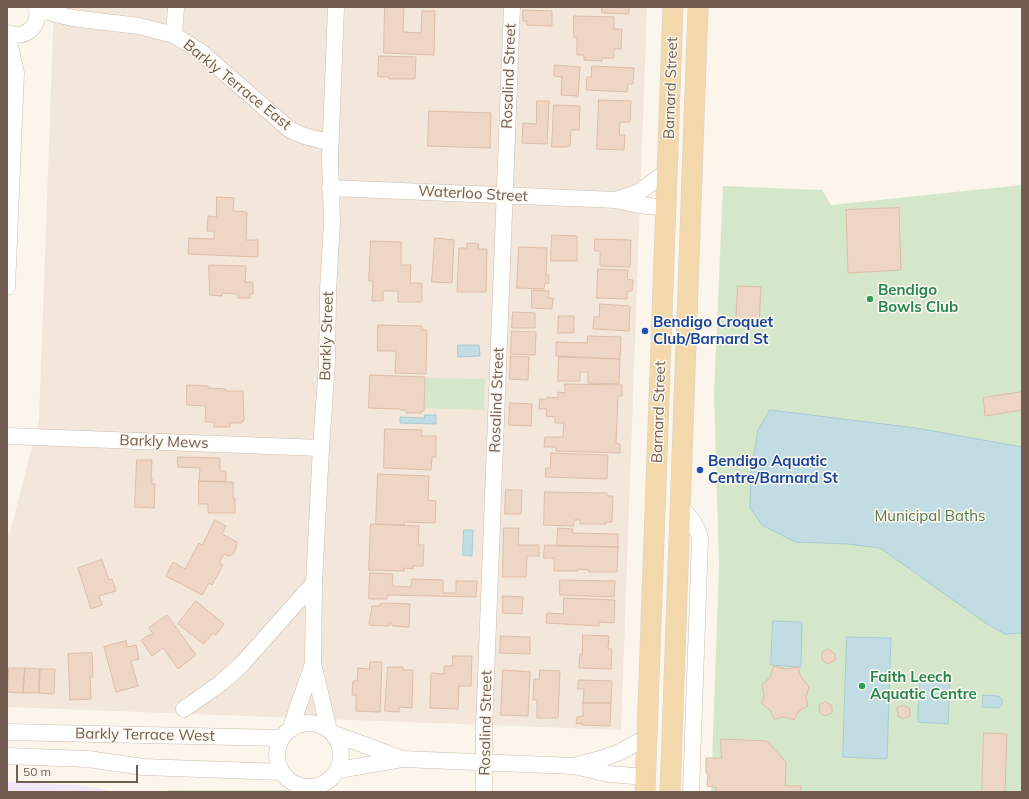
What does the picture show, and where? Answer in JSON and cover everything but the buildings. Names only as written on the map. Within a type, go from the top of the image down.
[{"type":"main road","name":"Barnard Street","points":[[670,792],[698,7]]},
{"type":"main road","name":"Barnard Street","points":[[646,785],[674,11]]},
{"type":"main road","points":[[667,208],[674,208],[680,199],[682,132],[686,87],[697,42]]},
{"type":"main road","points":[[652,594],[662,559],[666,516],[669,444],[673,438],[683,430]]},
{"type":"main road","points":[[646,785],[659,765],[663,670],[667,648],[676,624]]},
{"type":"street","points":[[174,35],[176,7]]},
{"type":"street","name":"Barkly Street","points":[[330,731],[313,664],[314,583],[327,362],[328,291],[332,222],[330,188],[336,7]]},
{"type":"street","name":"Rosalind Street","points":[[484,792],[512,7]]},
{"type":"street","points":[[16,73],[30,29],[38,17],[37,8]]},
{"type":"street","name":"Barkly Terrace East","points":[[37,8],[72,18],[139,26],[174,35],[201,52],[289,129],[302,136],[317,140],[331,141]]},
{"type":"street","name":"Barkly Terrace East","points":[[7,33],[14,35],[30,29],[72,18]]},
{"type":"street","points":[[7,33],[16,73],[7,287]]},
{"type":"street","name":"Waterloo Street","points":[[616,200],[639,192],[668,171]]},
{"type":"street","name":"Waterloo Street","points":[[330,188],[616,200],[639,205],[667,208]]},
{"type":"street","name":"Barkly Mews","points":[[7,436],[321,448]]},
{"type":"street","points":[[681,507],[695,525],[699,532],[700,539],[691,792]]},
{"type":"street","points":[[184,709],[221,683],[242,664],[314,583]]},
{"type":"street","points":[[674,695],[695,661]]},
{"type":"street","name":"Barkly Street","points":[[286,734],[313,664]]},
{"type":"street","points":[[402,758],[314,787],[296,788],[282,772],[278,763],[277,755],[279,746],[286,734],[300,725],[310,724],[319,725],[330,731],[402,758],[574,766],[646,785]]},
{"type":"street","points":[[330,731],[338,741],[341,750],[341,760],[333,780]]},
{"type":"street","name":"Barkly Terrace West","points":[[7,732],[286,734]]},
{"type":"street","points":[[574,766],[620,752],[647,737]]},
{"type":"street","name":"Barkly Terrace West","points":[[7,756],[88,759],[143,767],[282,772]]},
{"type":"shaded area","points":[[54,7],[647,7],[621,730],[7,707],[7,536],[10,532],[39,420]]},
{"type":"shaded area","points":[[7,782],[77,785],[115,792],[7,792]]},
{"type":"green space","points":[[1022,185],[1022,792],[711,792],[719,566],[714,393],[723,186],[822,190],[831,205]]},
{"type":"green space","points":[[425,378],[485,379],[484,410],[424,408]]},
{"type":"green space","points":[[167,790],[287,790],[287,792],[171,792]]},
{"type":"water","points":[[458,345],[479,345],[480,356],[458,357]]},
{"type":"water","name":"Municipal Baths","points":[[770,410],[916,428],[1022,447],[1022,633],[1005,634],[984,622],[880,548],[848,544],[795,542],[762,525],[750,508],[751,471],[758,430]]},
{"type":"water","points":[[425,415],[436,415],[436,424],[400,423],[400,417],[424,418]]},
{"type":"water","points":[[464,530],[473,530],[472,556],[463,555]]},
{"type":"water","points":[[773,621],[802,622],[801,667],[771,665]]},
{"type":"water","points":[[847,637],[891,638],[887,759],[843,757]]},
{"type":"water","points":[[920,678],[950,679],[948,724],[918,722]]},
{"type":"water","points":[[983,695],[999,696],[1002,699],[1002,704],[999,708],[983,707]]},
{"type":"place","name":"Bendigo Bowls Club","points":[[870,299]]},
{"type":"place","name":"Bendigo Croquet Club/Barnard St","points":[[645,331]]},
{"type":"place","name":"Bendigo Aquatic Centre/Barnard St","points":[[700,470]]},
{"type":"place","name":"Faith Leech Aquatic Centre","points":[[862,686]]}]
